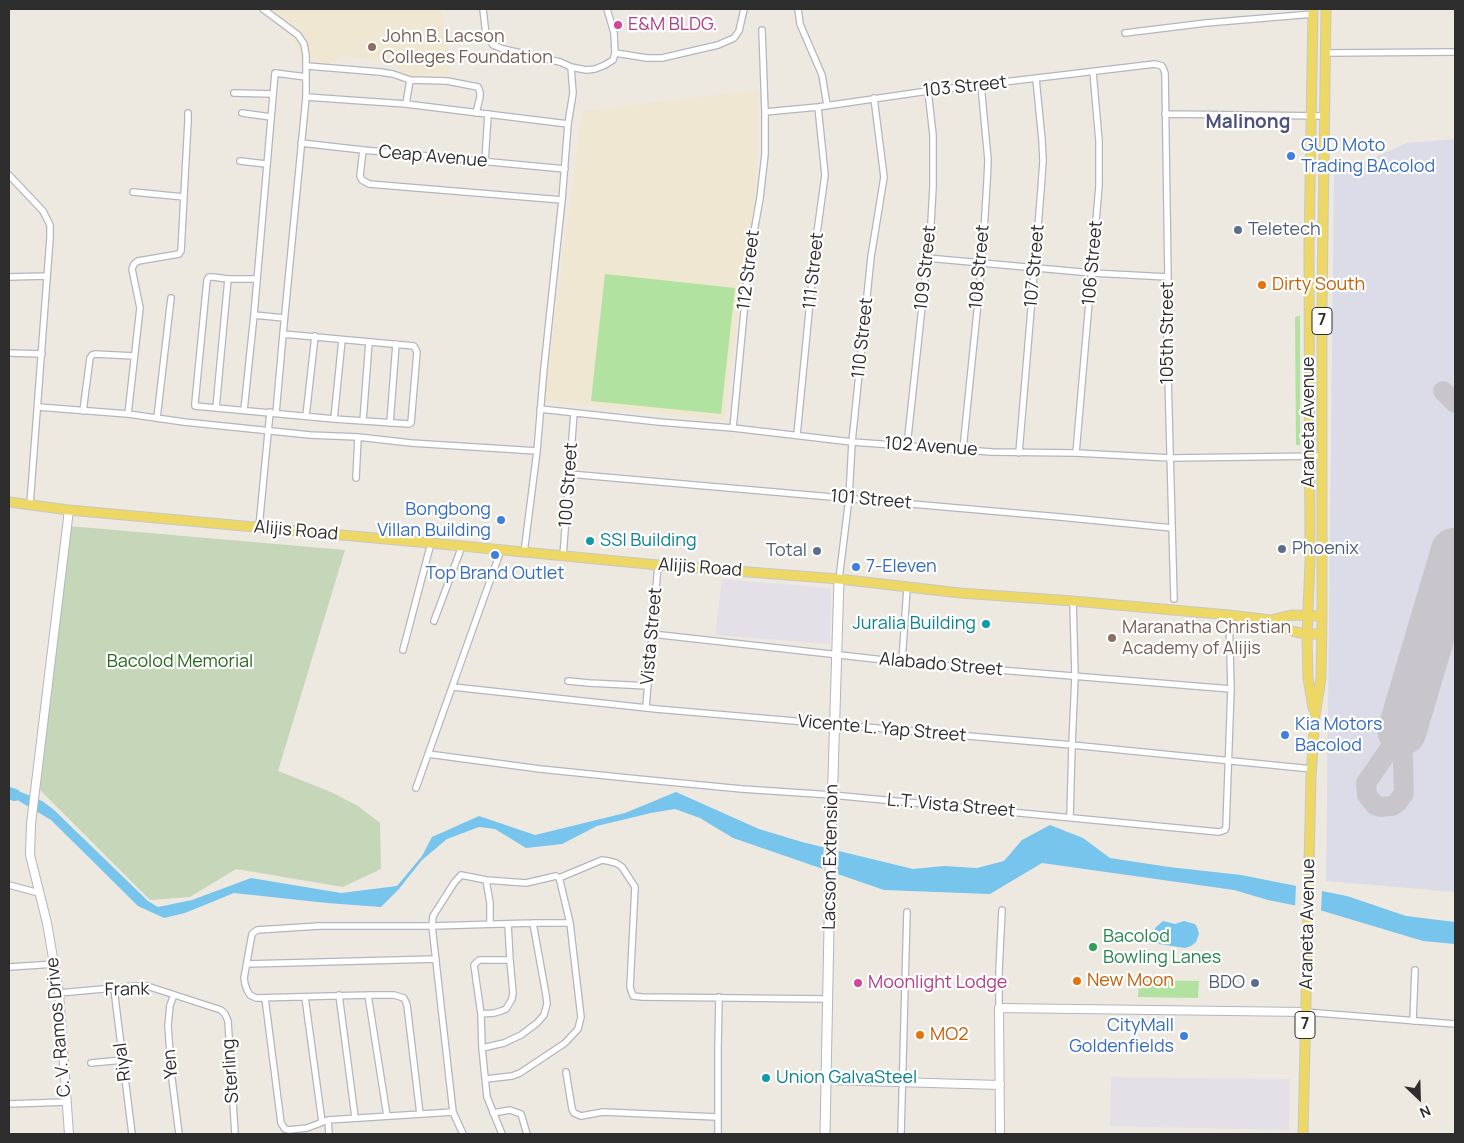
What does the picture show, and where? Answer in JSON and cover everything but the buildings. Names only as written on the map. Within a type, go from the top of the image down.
[{"type":"main road","name":"Araneta Avenue","points":[[1303,1134],[1312,769],[1315,715],[1321,678],[1322,634],[1322,295],[1326,9]]},
{"type":"main road","name":"Araneta Avenue","points":[[1313,11],[1308,246],[1310,562],[1307,634],[1308,678],[1315,715]]},
{"type":"main road","name":"Alijis Road","points":[[9,502],[69,510],[1271,620],[1291,615],[1322,616]]},
{"type":"main road","name":"Lacson Extension","points":[[825,1134],[832,794],[839,579]]},
{"type":"main road","name":"Alijis Road","points":[[1271,620],[1288,630],[1307,634],[1322,634]]},
{"type":"street","points":[[259,527],[268,430],[273,413],[283,334],[306,96],[307,66],[304,44],[298,35],[263,9]]},
{"type":"street","points":[[483,9],[486,35],[493,45],[586,70],[595,69],[613,60],[615,53],[612,25],[607,9]]},
{"type":"street","points":[[615,53],[647,58],[662,58],[718,45],[734,38],[739,31],[744,9]]},
{"type":"street","points":[[798,9],[800,24],[822,75],[827,105]]},
{"type":"street","points":[[1125,33],[1313,11]]},
{"type":"street","name":"112 Street","points":[[733,428],[749,260],[760,198],[765,154],[762,30]]},
{"type":"street","points":[[1326,53],[1455,52]]},
{"type":"street","name":"103 Street","points":[[765,112],[1156,64],[1163,68]]},
{"type":"street","points":[[307,66],[380,72],[410,80],[459,82],[478,87],[480,97],[476,113]]},
{"type":"street","points":[[524,552],[537,451],[568,124],[573,94],[571,67]]},
{"type":"street","name":"105th Street","points":[[1163,68],[1168,277],[1167,339],[1174,599]]},
{"type":"street","name":"106 Street","points":[[1076,454],[1098,209],[1100,161],[1093,72]]},
{"type":"street","points":[[244,410],[258,279],[275,73],[306,76]]},
{"type":"street","name":"107 Street","points":[[1019,453],[1043,161],[1036,79]]},
{"type":"street","points":[[406,104],[410,80]]},
{"type":"street","name":"108 Street","points":[[963,449],[982,262],[988,160],[981,85]]},
{"type":"street","name":"109 Street","points":[[907,446],[933,187],[934,153],[928,91]]},
{"type":"street","points":[[234,93],[273,94]]},
{"type":"street","points":[[306,96],[406,104],[568,124]]},
{"type":"street","name":"110 Street","points":[[839,579],[871,257],[884,177],[874,98]]},
{"type":"street","name":"111 Street","points":[[797,435],[816,240],[825,175],[818,107]]},
{"type":"street","points":[[128,414],[140,308],[132,268],[138,261],[179,254],[182,246],[188,113]]},
{"type":"street","points":[[242,113],[270,117]]},
{"type":"street","points":[[485,162],[488,114]]},
{"type":"street","points":[[1165,114],[1324,116]]},
{"type":"street","name":"Ceap Avenue","points":[[301,143],[565,170]]},
{"type":"street","points":[[363,150],[360,176],[362,180],[369,184],[562,200]]},
{"type":"street","points":[[240,161],[266,164]]},
{"type":"street","points":[[9,175],[43,212],[50,225],[30,504]]},
{"type":"street","points":[[133,192],[184,197]]},
{"type":"street","points":[[927,258],[1092,273],[1168,277]]},
{"type":"street","points":[[9,277],[46,276]]},
{"type":"street","points":[[258,279],[209,277],[207,280],[195,406],[334,419],[411,423],[416,348],[414,346],[283,334]]},
{"type":"street","points":[[216,408],[228,279]]},
{"type":"street","points":[[157,418],[171,298]]},
{"type":"street","points":[[254,315],[284,318]]},
{"type":"street","points":[[306,416],[315,336]]},
{"type":"street","points":[[334,419],[342,340]]},
{"type":"street","points":[[363,421],[369,342]]},
{"type":"street","points":[[390,423],[396,344]]},
{"type":"street","points":[[9,353],[42,354]]},
{"type":"street","points":[[83,411],[92,355],[134,356]]},
{"type":"street","points":[[38,407],[128,414],[184,422],[310,435],[537,451]]},
{"type":"street","name":"102 Avenue","points":[[540,409],[852,442],[1019,453],[1171,458],[1323,456]]},
{"type":"street","name":"100 Street","points":[[563,556],[574,413]]},
{"type":"street","points":[[356,478],[358,437]]},
{"type":"street","name":"101 Street","points":[[569,474],[1172,528]]},
{"type":"street","name":"C. V. Ramos Drive","points":[[69,510],[31,824],[30,855],[47,923],[60,993],[69,1134]]},
{"type":"street","points":[[403,650],[431,543]]},
{"type":"street","points":[[434,621],[462,546]]},
{"type":"street","points":[[416,788],[501,550]]},
{"type":"street","name":"Vista Street","points":[[646,707],[658,565]]},
{"type":"street","points":[[902,662],[907,588]]},
{"type":"street","points":[[1070,817],[1075,676],[1073,601]]},
{"type":"street","points":[[1229,615],[1231,689],[1229,760]]},
{"type":"street","name":"Alabado Street","points":[[652,634],[902,662],[1231,689]]},
{"type":"street","points":[[568,681],[589,684],[648,686]]},
{"type":"street","name":"Vicente L. Yap Street","points":[[453,687],[646,707],[1072,745],[1312,769]]},
{"type":"street","name":"L.T. Vista Street","points":[[428,754],[540,769],[742,789],[832,794],[1124,824],[1222,831],[1226,827],[1229,760]]},
{"type":"street","points":[[463,1134],[453,1112],[432,926],[434,916],[457,878],[461,876],[526,883],[556,876],[559,878],[602,860],[616,863],[622,868],[635,887],[630,987],[633,996],[827,999]]},
{"type":"street","points":[[486,1079],[512,1076],[520,1073],[565,1043],[578,1029],[581,1017],[570,923],[559,878]]},
{"type":"street","points":[[486,880],[490,903],[490,924]]},
{"type":"street","points":[[9,885],[39,893]]},
{"type":"street","points":[[1000,1134],[999,971],[1002,910]]},
{"type":"street","points":[[901,1134],[907,912]]},
{"type":"street","points":[[482,1048],[504,1043],[521,1035],[544,1015],[547,1004],[546,995],[533,923]]},
{"type":"street","points":[[420,1114],[407,1004],[404,998],[394,995],[368,994],[256,998],[250,995],[247,990],[244,978],[250,937],[257,930],[319,926],[570,923]]},
{"type":"street","points":[[481,1014],[497,1012],[506,1008],[513,993],[508,924]]},
{"type":"street","points":[[247,964],[436,960]]},
{"type":"street","points":[[502,1134],[487,1097],[481,1014],[474,965],[480,960],[510,960]]},
{"type":"street","points":[[9,967],[55,964]]},
{"type":"street","points":[[1413,1021],[1415,970]]},
{"type":"street","name":"Frank","points":[[60,993],[147,986],[222,1010]]},
{"type":"street","name":"Riyal","points":[[114,989],[132,1134]]},
{"type":"street","points":[[368,994],[387,1116]]},
{"type":"street","name":"Yen","points":[[174,995],[170,1005],[168,1026],[179,1134]]},
{"type":"street","points":[[339,995],[355,1118]]},
{"type":"street","points":[[305,997],[322,1122]]},
{"type":"street","points":[[265,998],[282,1127],[285,1130],[308,1128],[328,1120],[453,1112]]},
{"type":"street","points":[[718,1134],[719,998]]},
{"type":"street","points":[[1000,1008],[1305,1012],[1455,1024]]},
{"type":"street","name":"Sterling","points":[[222,1010],[228,1021],[235,1134]]},
{"type":"street","points":[[91,1063],[123,1060]]},
{"type":"street","points":[[566,1072],[572,1109],[574,1113],[581,1116],[603,1112],[717,1117]]},
{"type":"street","points":[[826,1080],[1000,1085]]},
{"type":"street","points":[[9,1104],[66,1102]]},
{"type":"street","points":[[493,1113],[510,1110],[521,1114],[527,1134]]},
{"type":"street","points":[[328,1120],[329,1134]]},
{"type":"shaded area","name":"John B. Lacson Colleges Foundation","points":[[260,9],[440,9],[443,14],[450,63],[448,78],[426,75],[403,80],[395,61],[342,56],[324,68],[304,65],[292,38]]},
{"type":"shaded area","points":[[758,90],[754,202],[724,420],[544,401],[582,111]]},
{"type":"shaded area","points":[[1455,139],[1455,892],[1326,881],[1334,175],[1407,143]]},
{"type":"shaded area","points":[[722,579],[831,588],[830,644],[715,635]]},
{"type":"shaded area","points":[[1111,1077],[1290,1079],[1289,1130],[1110,1126]]},
{"type":"green space","points":[[605,274],[735,288],[721,414],[591,401]]},
{"type":"green space","points":[[1300,316],[1300,445],[1296,445],[1295,317]]},
{"type":"green space","name":"Bacolod Memorial","points":[[69,526],[345,550],[278,771],[331,792],[358,806],[380,823],[381,869],[343,887],[236,869],[190,897],[150,900],[40,790]]},
{"type":"green space","points":[[1139,980],[1199,981],[1198,998],[1138,997]]},
{"type":"water","points":[[21,792],[42,801],[53,809],[148,901],[158,907],[192,900],[251,878],[341,893],[397,886],[422,856],[432,837],[479,816],[535,835],[625,813],[676,792],[759,829],[802,842],[913,869],[944,866],[977,868],[1004,861],[1022,840],[1050,825],[1083,838],[1110,858],[1241,875],[1347,896],[1406,916],[1455,922],[1455,944],[1423,941],[1323,911],[1268,900],[1234,890],[1042,863],[990,894],[884,890],[733,838],[700,818],[675,809],[597,826],[562,844],[526,848],[495,829],[479,827],[447,839],[422,860],[399,889],[381,907],[234,893],[185,913],[164,918],[138,906],[51,820],[19,801],[15,795]]},
{"type":"water","points":[[1163,921],[1175,924],[1184,921],[1195,924],[1199,934],[1196,942],[1185,948],[1159,944],[1154,937],[1155,928]]},
{"type":"pier","points":[[824,845],[839,848],[837,875],[822,871]]},
{"type":"pier","points":[[1296,884],[1322,889],[1321,913],[1295,908]]},
{"type":"waterway","points":[[9,793],[15,795]]},
{"type":"taxiway","points":[[1443,391],[1455,403]]},
{"type":"taxiway","points":[[1402,731],[1404,793],[1397,803],[1392,806],[1380,807],[1375,805],[1367,795],[1366,783],[1402,731]]},
{"type":"runway","points":[[1402,731],[1455,552]]},
{"type":"place","name":"E&M BLDG.","points":[[618,25]]},
{"type":"place","name":"John B. Lacson Colleges Foundation","points":[[372,47]]},
{"type":"place","name":"GUD Moto Trading BAcolod","points":[[1291,156]]},
{"type":"place","name":"Teletech","points":[[1238,230]]},
{"type":"place","name":"Dirty South","points":[[1262,285]]},
{"type":"place","name":"Bongbong Villan Building","points":[[501,520]]},
{"type":"place","name":"SSI Building","points":[[590,541]]},
{"type":"place","name":"Phoenix","points":[[1282,549]]},
{"type":"place","name":"Total","points":[[817,551]]},
{"type":"place","name":"Top Brand Outlet","points":[[495,555]]},
{"type":"place","name":"7-Eleven","points":[[856,567]]},
{"type":"place","name":"Juralia Building","points":[[986,624]]},
{"type":"place","name":"Maranatha Christian Academy of Alijis","points":[[1112,638]]},
{"type":"place","name":"Kia Motors Bacolod","points":[[1285,735]]},
{"type":"place","name":"Bacolod Bowling Lanes","points":[[1093,947]]},
{"type":"place","name":"New Moon","points":[[1077,981]]},
{"type":"place","name":"Moonlight Lodge","points":[[858,983]]},
{"type":"place","name":"BDO","points":[[1255,983]]},
{"type":"place","name":"MO2","points":[[920,1035]]},
{"type":"place","name":"CityMall Goldenfields","points":[[1184,1036]]},
{"type":"place","name":"Union GalvaSteel","points":[[766,1078]]},
{"type":"district","name":"Malinong","points":[[1248,123]]}]
